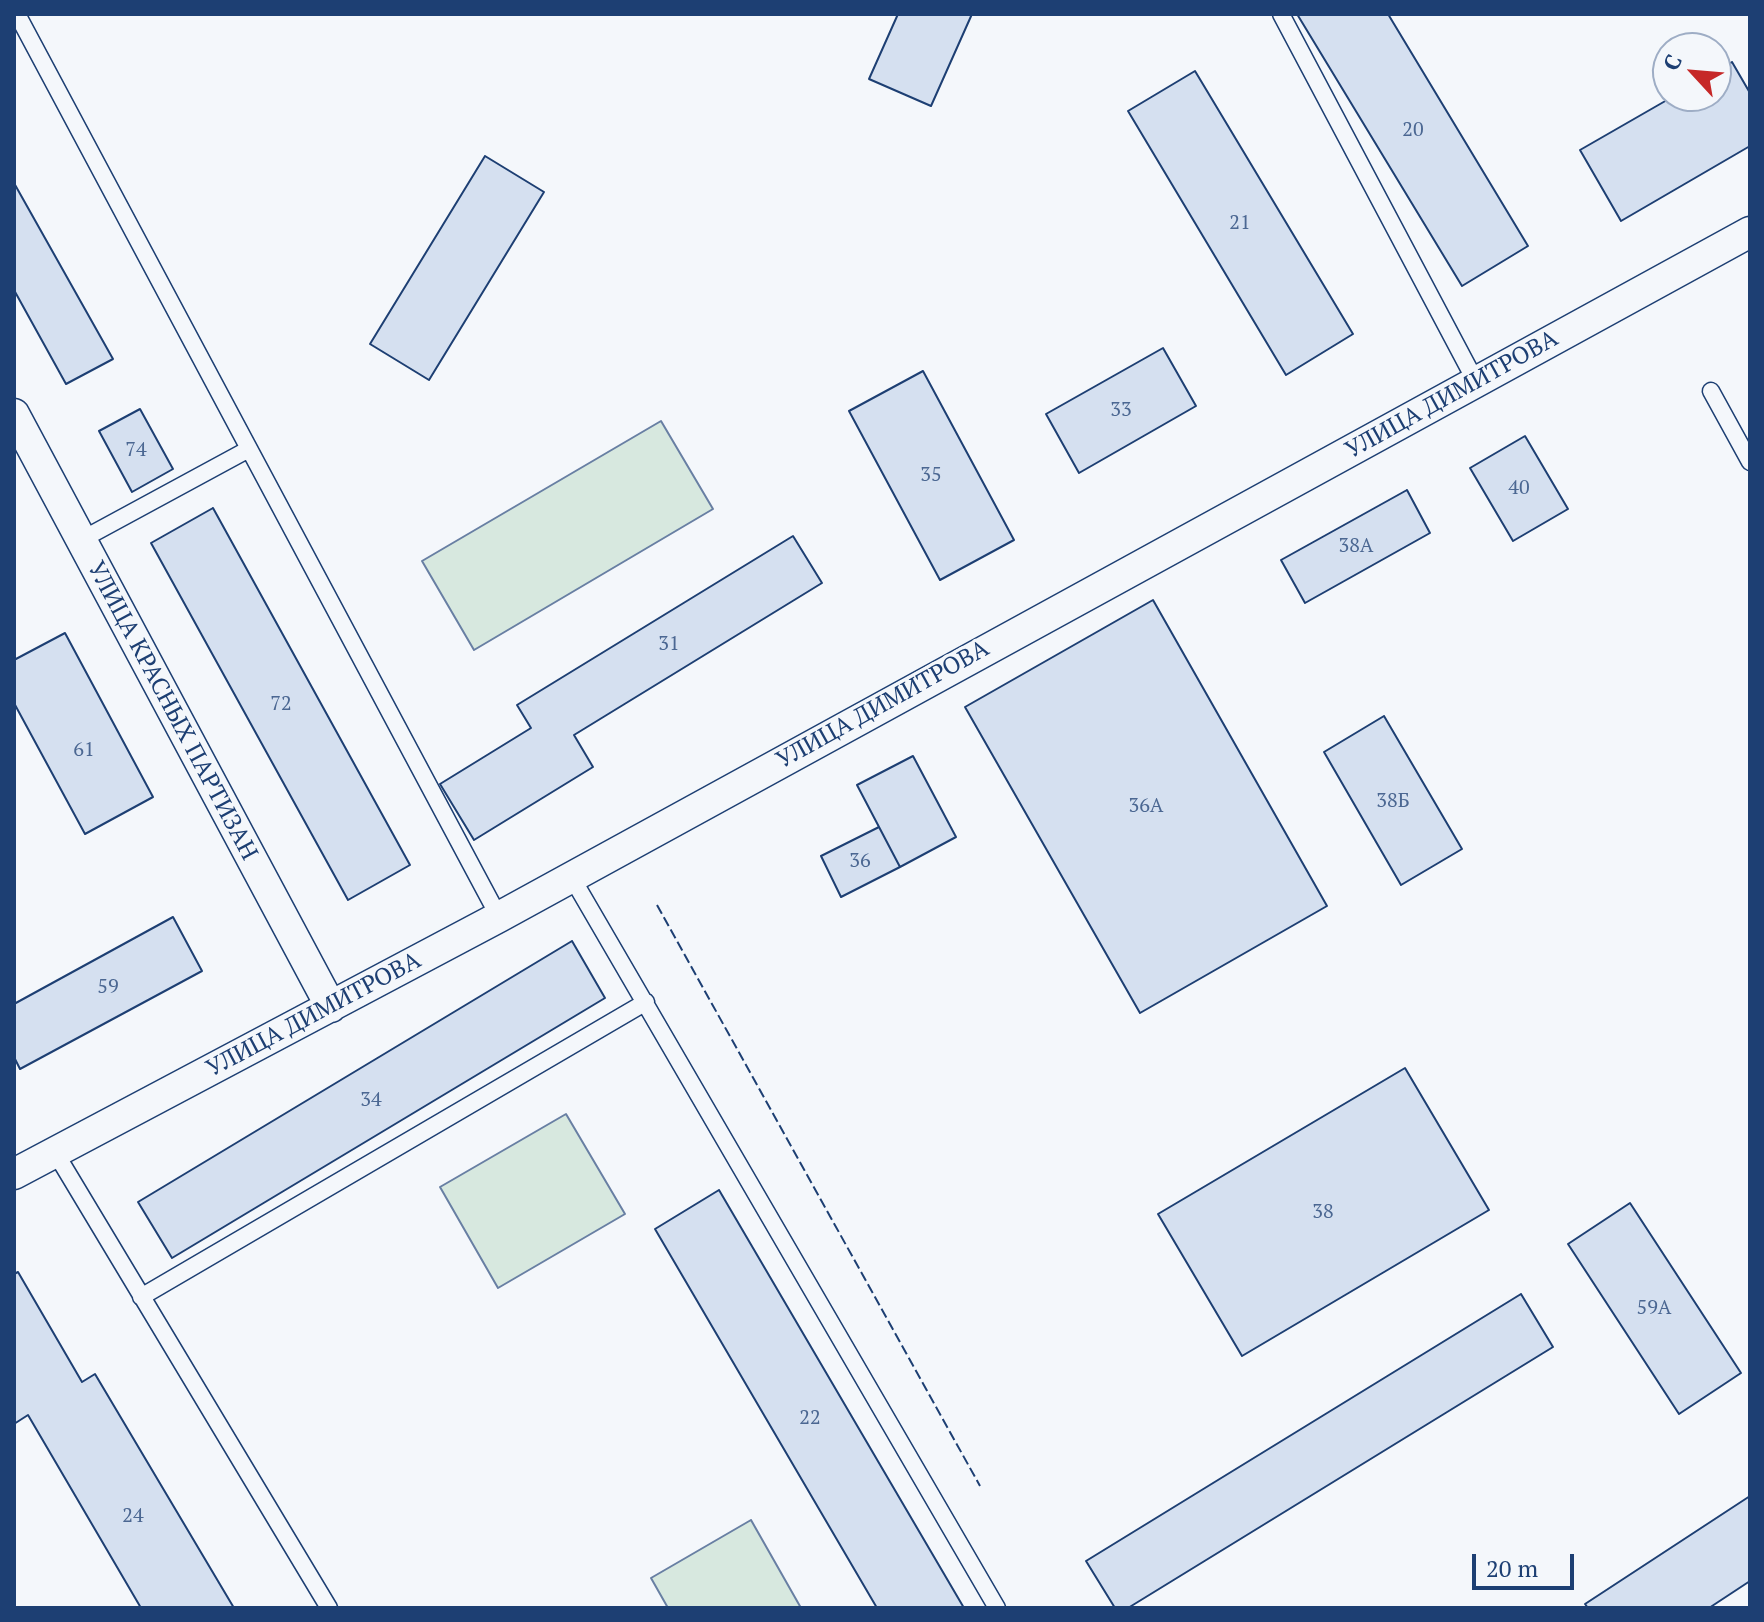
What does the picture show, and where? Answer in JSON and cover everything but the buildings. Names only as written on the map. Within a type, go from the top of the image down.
[{"type":"street","name":"УЛИЦА ДИМИТРОВА","points":[[14,1174],[499,917],[1750,232]]},
{"type":"street","name":"УЛИЦА КРАСНЫХ ПАРТИЗАН","points":[[14,414],[331,1007]]},
{"type":"lane","points":[[17,14],[499,917]]},
{"type":"lane","points":[[1281,14],[1476,382]]},
{"type":"lane","points":[[1711,391],[1750,462]]},
{"type":"lane","points":[[81,540],[249,449]]},
{"type":"lane","points":[[571,876],[997,1608]]},
{"type":"lane","points":[[141,1297],[646,1002]]},
{"type":"lane","points":[[55,1152],[329,1608]]},
{"type":"shaded area","points":[[661,421],[713,509],[474,650],[422,561]]},
{"type":"shaded area","points":[[566,1114],[625,1214],[498,1288],[440,1187]]},
{"type":"shaded area","points":[[751,1520],[801,1608],[668,1608],[651,1578]]},
{"type":"fence","points":[[657,905],[980,1486]]}]
